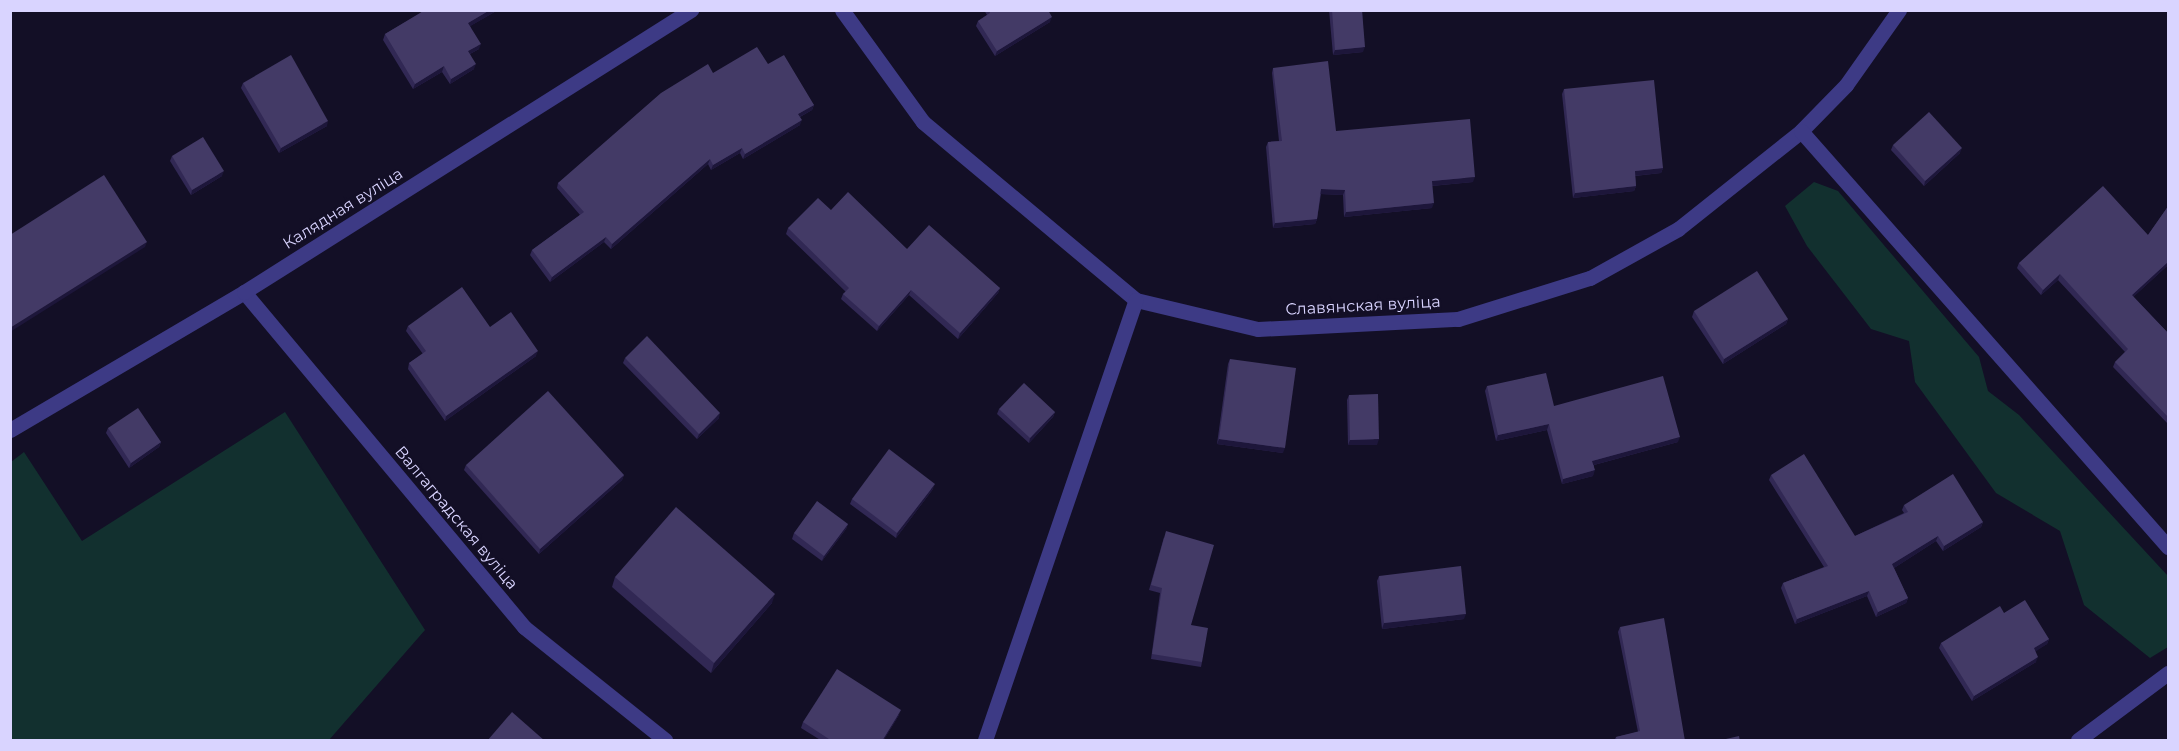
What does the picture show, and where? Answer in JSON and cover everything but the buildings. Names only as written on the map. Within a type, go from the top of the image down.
[{"type":"street","name":"Калядная вуліца","points":[[10,430],[244,292],[691,10]]},
{"type":"street","name":"Славянская вуліца","points":[[842,10],[923,122],[1136,300],[1258,329],[1458,319],[1590,278],[1678,229],[1801,131],[1846,85],[1899,10]]},
{"type":"street","points":[[1801,131],[2169,547]]},
{"type":"street","name":"Валгаградская вуліца","points":[[244,292],[524,627],[665,741]]},
{"type":"street","points":[[985,741],[1136,300]]},
{"type":"street","points":[[2079,741],[2169,673]]},
{"type":"green space","points":[[1814,182],[1838,191],[1979,357],[1988,391],[2019,415],[2168,576],[2168,647],[2150,658],[2084,605],[2060,531],[1996,493],[1915,382],[1909,341],[1871,329],[1807,246],[1785,206]]},
{"type":"green space","points":[[285,412],[425,630],[329,740],[11,740],[11,462],[24,452],[82,541]]}]
